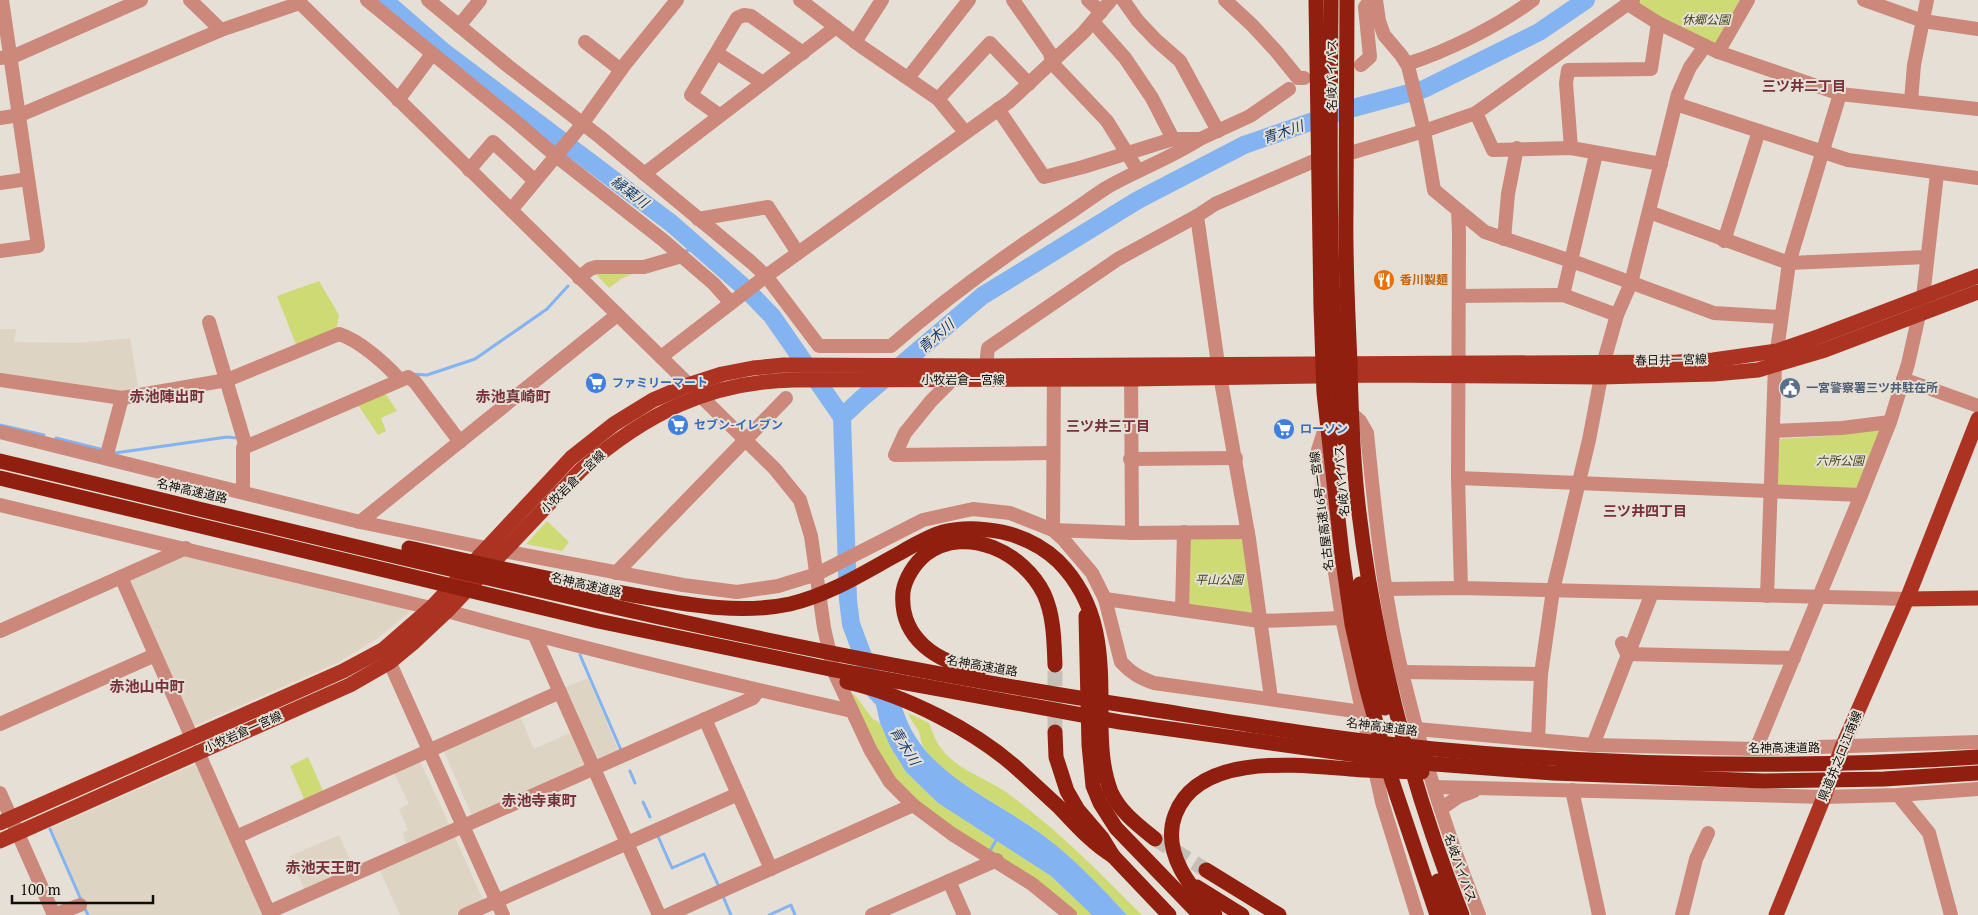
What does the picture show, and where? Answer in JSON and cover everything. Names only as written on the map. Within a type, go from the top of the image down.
[{"type":"highway","name":"名岐バイパス","points":[[1312,0],[1319,370],[1324,431],[1352,648],[1393,807],[1432,915]]},
{"type":"highway","name":"名古屋高速16号一宮線","points":[[1316,0],[1324,393],[1352,624],[1366,686],[1392,781],[1437,915]]},
{"type":"highway","points":[[1331,0],[1330,126],[1333,300],[1338,391],[1356,553],[1367,633],[1379,686],[1415,810],[1449,915]]},
{"type":"highway","name":"名岐バイパス","points":[[1347,0],[1346,211],[1350,413],[1359,512],[1368,573],[1399,726],[1421,801],[1444,870],[1462,915]]},
{"type":"highway","points":[[0,453],[498,574],[718,608],[770,608],[809,599],[848,582],[942,532],[962,529],[990,530],[1023,538],[1045,549],[1061,565],[1084,597],[1094,618],[1099,642],[1101,742],[1105,771],[1112,794],[1129,817],[1154,839]]},
{"type":"highway","name":"名神高速道路","points":[[0,461],[456,564]]},
{"type":"highway","points":[[0,478],[477,596],[598,621],[831,674],[917,686],[1350,762],[1536,777],[1553,773],[1764,782],[1884,779],[1978,773]]},
{"type":"highway","points":[[0,486],[436,586]]},
{"type":"highway","points":[[1055,665],[1050,614],[1044,594],[1030,573],[1015,558],[994,547],[971,541],[949,544],[942,547],[927,554],[913,568],[904,587],[902,606],[908,626],[919,642],[936,655],[961,667],[1073,693]]},
{"type":"highway","name":"名神高速道路","points":[[498,574],[581,600],[916,669],[1124,701],[1263,726],[1432,748],[1549,758],[1684,763],[1850,763],[1978,757]]},
{"type":"highway","points":[[1084,597],[1088,643],[1089,745],[1093,786],[1100,803],[1116,828],[1200,915]]},
{"type":"highway","points":[[831,674],[880,691],[940,717],[986,745],[1018,770],[1096,846],[1113,856]]},
{"type":"highway","points":[[1055,732],[1056,757],[1067,791],[1078,810],[1102,838],[1113,856],[1169,915]]},
{"type":"highway","points":[[1215,915],[1195,893],[1177,862],[1172,844],[1171,826],[1186,796],[1202,782],[1223,773],[1282,764],[1350,762]]},
{"type":"highway","points":[[1206,870],[1279,915]]},
{"type":"highway","points":[[1188,880],[1242,915]]},
{"type":"main road","name":"春日井一宮線","points":[[1457,369],[1601,377],[1714,374],[1758,370],[1776,358],[1978,276]]},
{"type":"main road","name":"春日井一宮線","points":[[1350,370],[1380,375],[1604,361],[1677,362],[1776,358],[1826,350],[1978,292]]},
{"type":"main road","name":"小牧岩倉一宮線","points":[[387,656],[413,643],[447,612],[581,470],[603,451],[639,425],[694,390],[730,372],[784,365],[948,375],[986,366],[1054,373]]},
{"type":"main road","name":"小牧岩倉一宮線","points":[[5,820],[350,684],[387,656],[571,458],[599,434],[653,400],[694,390],[794,380],[1054,373],[1350,370]]},
{"type":"main road","points":[[1978,419],[1907,599],[1978,598]]},
{"type":"main road","name":"県道井之口江南線","points":[[1776,915],[1824,797],[1842,747],[1907,599]]},
{"type":"main road","name":"小牧岩倉一宮線","points":[[0,841],[18,834],[195,745]]},
{"type":"street","points":[[0,251],[38,246],[20,115],[6,57],[2,0]]},
{"type":"street","points":[[6,57],[142,0]]},
{"type":"street","points":[[190,0],[221,30]]},
{"type":"street","points":[[367,0],[682,256],[733,301]]},
{"type":"street","points":[[428,0],[644,174],[764,278],[819,346],[891,346],[927,314],[1018,246],[1106,189],[1138,171],[1184,150],[1200,139],[1250,116],[1290,89]]},
{"type":"street","points":[[459,26],[480,0]]},
{"type":"street","points":[[511,210],[581,125],[621,70],[677,0]]},
{"type":"street","points":[[800,0],[855,42],[938,98],[965,132]]},
{"type":"street","points":[[855,42],[882,0]]},
{"type":"street","points":[[1013,0],[1050,52],[1052,63],[1107,121],[1138,171]]},
{"type":"street","points":[[1088,0],[1097,17],[1152,98],[1173,139]]},
{"type":"street","points":[[661,357],[764,278],[998,109],[1052,63],[1111,0]]},
{"type":"street","points":[[1123,0],[1138,21],[1180,61],[1218,131]]},
{"type":"street","points":[[1225,0],[1264,38],[1298,78],[1304,78]]},
{"type":"street","points":[[1362,65],[1370,57],[1365,7],[1374,0],[1384,36],[1401,55],[1407,65],[1423,126],[1434,190],[1485,232],[1714,313],[1781,317]]},
{"type":"street","points":[[1407,65],[1471,37],[1533,0]]},
{"type":"street","points":[[1718,52],[1748,0]]},
{"type":"street","points":[[1864,0],[1923,21],[1978,29]]},
{"type":"street","points":[[1911,101],[1914,65],[1927,0]]},
{"type":"street","points":[[0,118],[20,115],[221,30],[298,1],[775,469],[800,500],[822,571],[824,628],[834,672],[871,752],[890,782],[913,805],[952,834],[997,860],[1032,884],[1069,915]]},
{"type":"street","points":[[908,78],[967,1]]},
{"type":"street","points":[[1347,148],[1476,113],[1630,2],[1658,23],[1718,52],[1840,94],[1978,109]]},
{"type":"street","points":[[719,115],[691,95],[737,18],[744,15],[751,16],[803,52]]},
{"type":"street","points":[[1571,148],[1566,83],[1568,70],[1651,69],[1658,23]]},
{"type":"street","points":[[644,174],[836,27]]},
{"type":"street","points":[[586,42],[621,70]]},
{"type":"street","points":[[938,98],[990,44],[1029,84]]},
{"type":"street","points":[[1538,739],[1541,674],[1553,590],[1589,440],[1604,361],[1617,315],[1631,283],[1678,94],[1690,67],[1705,46]]},
{"type":"street","points":[[717,52],[762,83]]},
{"type":"street","points":[[398,100],[432,54]]},
{"type":"street","points":[[1767,596],[1776,358],[1788,263],[1840,94]]},
{"type":"street","points":[[1676,104],[1848,160],[1937,174],[1978,178]]},
{"type":"street","points":[[998,109],[1044,177],[1173,139],[1200,139]]},
{"type":"street","points":[[1476,113],[1492,150],[1571,148],[1596,154],[1661,164]]},
{"type":"street","points":[[1724,241],[1759,131]]},
{"type":"street","points":[[469,170],[493,142],[535,181]]},
{"type":"street","points":[[1504,240],[1508,194],[1516,148]]},
{"type":"street","points":[[1563,295],[1596,154]]},
{"type":"street","points":[[986,366],[988,348],[1118,259],[1197,216],[1215,204],[1314,156]]},
{"type":"street","points":[[1756,749],[1890,422],[1903,379],[1923,297],[1937,174]]},
{"type":"street","points":[[0,183],[28,179]]},
{"type":"street","points":[[698,220],[768,207],[798,253]]},
{"type":"street","points":[[1458,210],[1459,296],[1457,369],[1461,588]]},
{"type":"street","points":[[1649,212],[1788,263],[1927,257]]},
{"type":"street","points":[[1197,216],[1220,371],[1248,532],[1271,698]]},
{"type":"street","points":[[579,278],[596,267],[644,267],[682,256]]},
{"type":"street","points":[[1459,296],[1563,295],[1617,315]]},
{"type":"street","points":[[360,522],[617,315]]},
{"type":"street","points":[[209,322],[246,447]]},
{"type":"street","points":[[0,380],[122,398],[226,380],[339,334],[350,338],[392,371],[400,380]]},
{"type":"street","points":[[1131,372],[1130,459],[1132,533]]},
{"type":"street","points":[[1054,373],[1053,530],[1063,539],[1092,574],[1105,599],[1121,662],[1139,677],[1154,683],[1362,712]]},
{"type":"street","points":[[948,375],[905,433],[895,455],[1052,453]]},
{"type":"street","points":[[243,492],[243,448],[408,377],[415,382],[460,442]]},
{"type":"street","points":[[1903,379],[1978,406]]},
{"type":"street","points":[[106,458],[122,398]]},
{"type":"street","points":[[616,573],[786,398]]},
{"type":"street","points":[[1350,413],[1360,421],[1367,433],[1376,524],[1402,672],[1417,729],[1460,867],[1479,915]]},
{"type":"street","points":[[1774,431],[1842,428],[1890,422]]},
{"type":"street","points":[[1324,431],[1318,450],[1342,618],[1384,811],[1417,915]]},
{"type":"street","points":[[0,432],[360,522],[486,548]]},
{"type":"street","points":[[1130,459],[1236,458]]},
{"type":"street","points":[[1458,478],[1861,495]]},
{"type":"street","points":[[0,505],[431,608]]},
{"type":"street","points":[[504,551],[616,573],[737,592],[778,586],[822,571],[923,520],[973,510],[1010,513],[1053,530],[1132,533],[1248,532]]},
{"type":"street","points":[[1182,610],[1184,532]]},
{"type":"street","points":[[0,630],[186,548]]},
{"type":"street","points":[[121,577],[269,914],[463,825],[752,698],[758,691]]},
{"type":"street","points":[[1386,589],[1461,588],[1907,599]]},
{"type":"street","points":[[1593,745],[1624,648],[1652,593]]},
{"type":"street","points":[[1105,599],[1260,621],[1342,618]]},
{"type":"street","points":[[447,612],[535,636],[758,691],[852,711]]},
{"type":"street","points":[[535,636],[658,915]]},
{"type":"street","points":[[1624,648],[1794,658]]},
{"type":"street","points":[[0,724],[156,655]]},
{"type":"street","points":[[387,656],[503,915]]},
{"type":"street","points":[[1402,672],[1541,674]]},
{"type":"street","points":[[236,836],[560,692]]},
{"type":"street","points":[[705,719],[771,869]]},
{"type":"street","points":[[1417,729],[1593,745],[1756,749],[1978,742]]},
{"type":"street","points":[[1435,788],[1824,797],[1898,795],[1978,789]]},
{"type":"street","points":[[1442,808],[1458,797],[1478,789]]},
{"type":"street","points":[[1572,790],[1599,915]]},
{"type":"street","points":[[0,793],[5,820],[18,834],[54,915],[80,905]]},
{"type":"street","points":[[465,915],[738,794]]},
{"type":"street","points":[[1898,795],[1929,833],[1951,915]]},
{"type":"street","points":[[668,915],[913,805]]},
{"type":"street","points":[[1682,915],[1696,859],[1708,833]]},
{"type":"street","points":[[872,915],[997,860]]},
{"type":"street","points":[[949,881],[964,915]]},
{"type":"shaded area","points":[[0,329],[16,329],[14,342],[76,343],[130,338],[139,392],[126,394],[0,376]]},
{"type":"shaded area","points":[[184,555],[410,609],[410,612],[378,638],[337,663],[194,726],[190,724],[127,584],[130,578]]},
{"type":"shaded area","points":[[588,678],[619,752],[599,761],[593,758],[563,688]]},
{"type":"shaded area","points":[[519,714],[534,749],[574,731],[586,768],[477,816],[471,814],[444,751]]},
{"type":"shaded area","points":[[419,759],[450,826],[408,846],[402,833],[408,830],[399,809],[409,804],[393,771]]},
{"type":"shaded area","points":[[196,764],[264,915],[89,915],[51,828]]},
{"type":"shaded area","points":[[339,835],[355,870],[305,891],[290,856]]},
{"type":"shaded area","points":[[454,835],[483,900],[481,905],[458,915],[400,915],[378,866]]},
{"type":"green space","name":"休郷公園","points":[[1641,0],[1741,0],[1716,48],[1636,5]]},
{"type":"green space","points":[[595,273],[632,274],[609,288]]},
{"type":"green space","points":[[319,281],[339,315],[336,332],[297,347],[277,296]]},
{"type":"green space","points":[[383,390],[397,411],[381,418],[386,431],[378,435],[356,402]]},
{"type":"green space","name":"六所公園","points":[[1883,428],[1858,488],[1777,485],[1780,439],[1841,435]]},
{"type":"green space","points":[[547,521],[569,542],[562,551],[526,544]]},
{"type":"green space","name":"平山公園","points":[[1244,536],[1254,615],[1188,607],[1189,537]]},
{"type":"green space","points":[[851,694],[855,695],[872,718],[880,723],[890,746],[906,772],[938,803],[1051,876],[1092,915],[1077,915],[1063,902],[918,803],[895,779],[886,765]]},
{"type":"green space","points":[[908,713],[929,723],[937,743],[951,759],[1003,790],[1022,804],[1075,849],[1142,915],[1127,915],[1087,874],[1055,845],[1030,826],[964,784],[935,761],[924,748],[919,732]]},
{"type":"green space","points":[[308,757],[324,793],[305,801],[290,766]]},
{"type":"water","points":[[895,686],[911,729],[936,762],[971,789],[1044,836],[1066,854],[1127,915],[1092,915],[1051,876],[938,803],[906,772],[890,746],[880,723],[876,705],[862,690]]},
{"type":"waterway","name":"縁葉川","points":[[384,0],[444,52],[671,223],[745,288],[772,316],[842,417]]},
{"type":"waterway","name":"青木川","points":[[876,691],[851,624],[848,600],[842,417],[982,296],[1138,200],[1244,145],[1342,111],[1424,89],[1539,32],[1586,0]]},
{"type":"waterway","points":[[686,251],[699,247]]},
{"type":"waterway","points":[[411,374],[427,375],[475,359],[547,309],[568,286]]},
{"type":"waterway","points":[[0,425],[44,435]]},
{"type":"waterway","points":[[115,453],[227,437],[237,438]]},
{"type":"waterway","points":[[56,438],[104,450]]},
{"type":"waterway","points":[[580,655],[621,750]]},
{"type":"waterway","points":[[630,771],[635,783]]},
{"type":"waterway","points":[[643,802],[650,817]]},
{"type":"waterway","points":[[50,829],[82,902]]},
{"type":"waterway","points":[[657,834],[672,868],[704,854],[719,887]]},
{"type":"waterway","points":[[991,849],[998,837]]},
{"type":"waterway","points":[[722,894],[731,915]]},
{"type":"waterway","points":[[769,915],[791,905],[795,915]]},
{"type":"waterway","points":[[84,907],[88,915]]},
{"type":"tunnel","points":[[1055,665],[1055,732]]},
{"type":"tunnel","points":[[1155,839],[1206,870]]},
{"type":"place","name":"香川製麺","points":[[1384,280]]},
{"type":"place","name":"ファミリーマート","points":[[596,383]]},
{"type":"place","name":"一宮警察署三ツ井駐在所","points":[[1790,388]]},
{"type":"place","name":"セブン-イレブン","points":[[678,425]]},
{"type":"place","name":"ローソン","points":[[1284,429]]},
{"type":"district","name":"三ツ井二丁目","points":[[1804,86]]},
{"type":"district","name":"赤池陣出町","points":[[167,397]]},
{"type":"district","name":"赤池真崎町","points":[[513,397]]},
{"type":"district","name":"三ツ井三丁目","points":[[1108,426]]},
{"type":"district","name":"三ツ井四丁目","points":[[1645,511]]},
{"type":"district","name":"赤池山中町","points":[[147,687]]},
{"type":"district","name":"赤池寺東町","points":[[539,801]]},
{"type":"district","name":"赤池天王町","points":[[323,868]]}]
